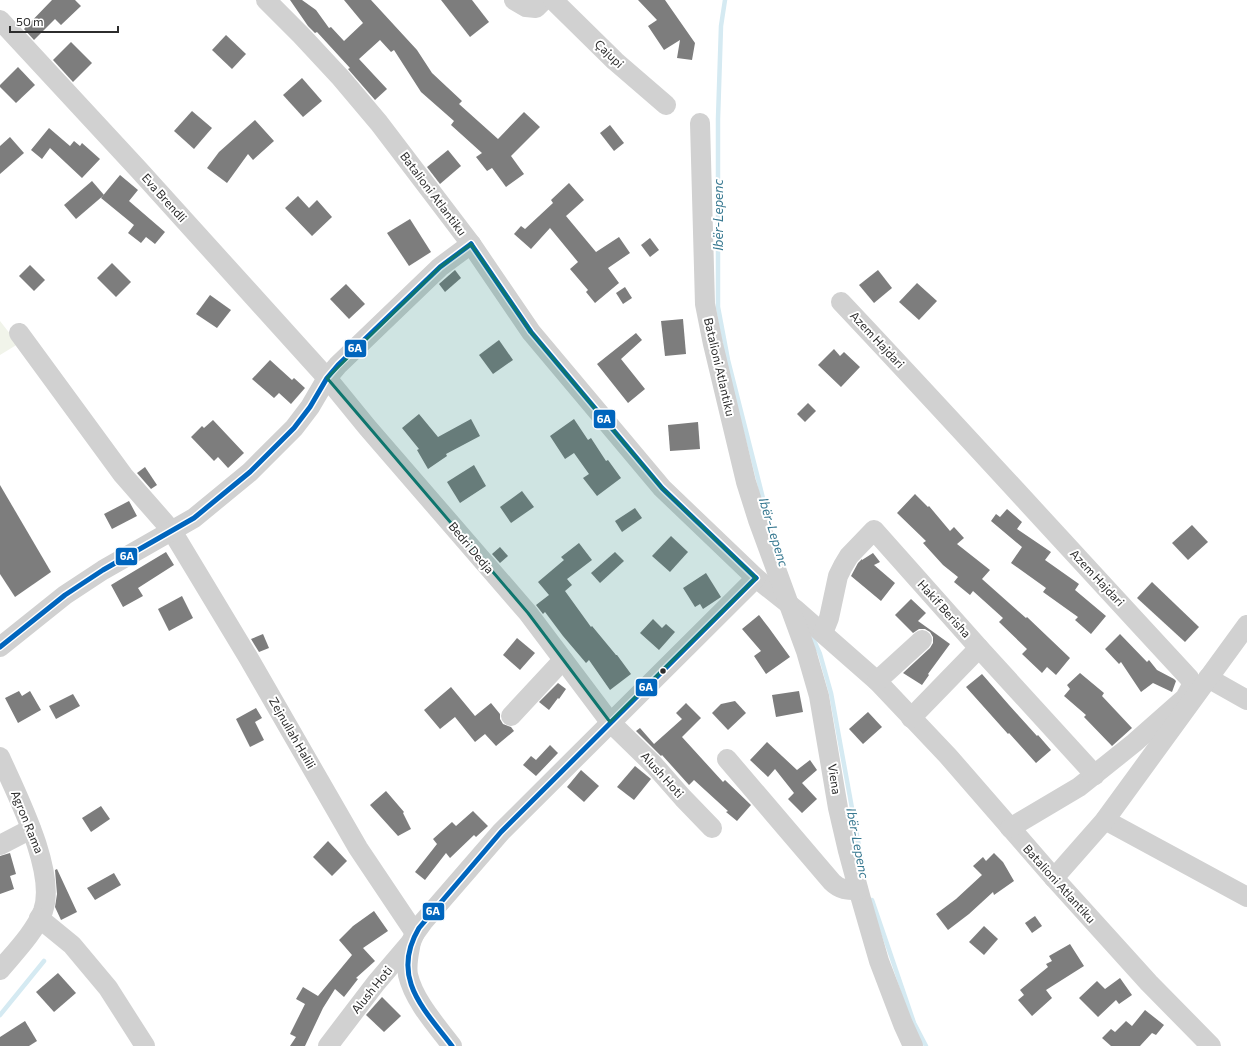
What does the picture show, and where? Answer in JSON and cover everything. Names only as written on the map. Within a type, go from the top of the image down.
[{"type":"street","name":"Batalioni Atlantiku","points":[[266,0],[301,35],[379,123],[471,244],[531,332],[656,482],[756,578],[792,606],[877,681],[948,756],[1054,878],[1149,983],[1211,1046]]},
{"type":"street","points":[[514,0],[526,7],[544,3]]},
{"type":"street","name":"Çajupi","points":[[544,3],[569,15],[627,72],[666,105]]},
{"type":"street","name":"Eva Brendli","points":[[0,20],[327,378]]},
{"type":"street","name":"Batalioni Atlantiku","points":[[700,123],[705,304],[746,482],[758,520],[792,606]]},
{"type":"street","points":[[0,647],[65,595],[103,570],[194,518],[250,472],[294,428],[306,412],[327,378],[338,365],[440,267],[471,244]]},
{"type":"street","name":"Azem Hajdari","points":[[841,302],[928,394],[1189,678],[1191,682],[1191,687],[1185,698],[1139,739],[1079,787],[1010,828]]},
{"type":"street","name":"Zejnullah Halili","points":[[19,332],[123,474],[172,531],[248,657],[358,848],[413,938]]},
{"type":"street","name":"Bedri Dedja","points":[[327,378],[382,445],[528,613],[610,722]]},
{"type":"street","name":"Hakif Berisha","points":[[823,633],[829,618],[838,576],[849,556],[874,530],[979,648],[1095,774]]},
{"type":"street","name":"Alush Hoti","points":[[328,1046],[376,983],[413,938],[423,922],[501,832],[756,578]]},
{"type":"street","name":"Viena","points":[[792,606],[819,696],[838,808],[858,890],[879,961],[913,1046]]},
{"type":"street","points":[[1054,878],[1105,820],[1247,625]]},
{"type":"street","points":[[877,681],[922,640]]},
{"type":"street","points":[[911,718],[979,648]]},
{"type":"street","points":[[511,716],[563,660]]},
{"type":"street","points":[[1208,678],[1247,700]]},
{"type":"street","name":"Alush Hoti","points":[[610,722],[654,765],[712,828]]},
{"type":"street","name":"Agron Rama","points":[[0,757],[31,829],[40,854],[45,879],[46,898],[43,909],[32,931],[0,970]]},
{"type":"street","points":[[727,758],[832,882],[838,888],[858,890]]},
{"type":"street","points":[[1105,820],[1247,897]]},
{"type":"street","points":[[0,844],[31,829]]},
{"type":"street","points":[[39,918],[72,945],[108,988],[145,1046]]},
{"type":"street","points":[[413,938],[407,963],[411,984],[425,1010],[452,1046]]},
{"type":"highlighted area","points":[[471,244],[531,332],[662,488],[756,578],[610,722],[528,613],[327,378],[440,267]]},
{"type":"shaded area","points":[[0,321],[18,344],[0,355]]},
{"type":"building","points":[[52,0],[75,0],[81,6],[61,25],[55,19],[34,40],[24,29]]},
{"type":"building","points":[[290,0],[302,0],[316,10],[329,28],[331,27],[344,41],[363,23],[344,0],[371,0],[417,50],[432,73],[462,101],[459,104],[498,139],[524,112],[540,127],[511,156],[524,174],[506,187],[492,168],[487,171],[476,157],[482,153],[451,125],[454,121],[421,92],[394,50],[391,52],[380,40],[359,59],[387,89],[375,100],[348,69],[350,68],[317,32],[315,33],[308,26]]},
{"type":"building","points":[[441,0],[472,0],[489,22],[470,37]]},
{"type":"building","points":[[638,0],[665,0],[695,43],[692,60],[677,58],[680,40],[664,50],[648,26],[657,20]]},
{"type":"building","points":[[226,35],[246,54],[232,69],[212,50]]},
{"type":"building","points":[[71,42],[92,63],[73,82],[53,60]]},
{"type":"building","points":[[18,67],[35,85],[16,103],[0,87],[0,85]]},
{"type":"building","points":[[302,78],[322,101],[303,117],[283,95]]},
{"type":"building","points":[[192,111],[212,128],[194,149],[174,131]]},
{"type":"building","points":[[255,120],[274,141],[253,160],[248,154],[227,183],[207,168],[219,152]]},
{"type":"building","points":[[610,125],[624,143],[614,151],[600,133]]},
{"type":"building","points":[[49,128],[70,146],[74,141],[80,146],[82,143],[100,159],[82,178],[50,148],[42,159],[31,150]]},
{"type":"building","points":[[10,137],[24,153],[0,174],[0,146]]},
{"type":"building","points":[[448,150],[461,166],[440,184],[427,167]]},
{"type":"building","points":[[120,175],[138,190],[129,201],[165,232],[155,244],[146,237],[141,243],[128,233],[134,225],[101,198]]},
{"type":"building","points":[[92,181],[104,195],[76,219],[64,205]]},
{"type":"building","points":[[569,183],[584,200],[566,216],[596,252],[619,237],[630,253],[608,268],[619,283],[595,303],[586,292],[588,290],[570,269],[578,262],[550,228],[531,249],[514,234],[521,226],[525,229],[553,203],[551,200]]},
{"type":"building","points":[[298,196],[309,208],[317,200],[332,217],[312,236],[285,208]]},
{"type":"building","points":[[410,219],[431,252],[409,266],[387,233]]},
{"type":"building","points":[[650,238],[659,250],[650,257],[641,245]]},
{"type":"building","points":[[112,263],[131,282],[116,297],[97,278]]},
{"type":"building","points":[[30,265],[45,280],[34,291],[19,276]]},
{"type":"building","points":[[455,270],[461,278],[445,292],[439,284]]},
{"type":"building","points":[[878,270],[892,288],[874,303],[859,285]]},
{"type":"building","points":[[917,283],[937,301],[919,320],[899,302]]},
{"type":"building","points":[[346,284],[365,304],[349,319],[330,299]]},
{"type":"building","points":[[625,287],[632,298],[623,304],[616,293]]},
{"type":"building","points":[[210,295],[231,310],[217,328],[196,314]]},
{"type":"building","points":[[683,319],[686,354],[665,356],[661,321]]},
{"type":"building","points":[[636,333],[642,340],[621,359],[645,389],[628,403],[597,364]]},
{"type":"building","points":[[499,340],[513,360],[493,374],[479,355]]},
{"type":"building","points":[[834,349],[840,356],[844,352],[860,367],[841,387],[818,365]]},
{"type":"building","points":[[270,360],[292,380],[294,378],[305,388],[291,404],[279,393],[274,398],[252,379]]},
{"type":"building","points":[[808,403],[816,411],[805,422],[797,414]]},
{"type":"building","points":[[419,414],[438,437],[471,419],[480,436],[446,454],[447,456],[428,469],[417,450],[419,449],[402,428]]},
{"type":"building","points":[[574,419],[588,440],[591,438],[606,461],[608,460],[621,478],[597,496],[583,478],[589,474],[574,453],[565,459],[550,436]]},
{"type":"building","points":[[213,420],[244,453],[228,468],[218,457],[214,461],[191,437],[202,426],[204,428]]},
{"type":"building","points":[[698,422],[700,449],[670,451],[668,425]]},
{"type":"building","points":[[474,465],[486,486],[460,503],[447,482]]},
{"type":"building","points":[[145,467],[157,485],[151,489],[137,473]]},
{"type":"building","points":[[0,485],[51,572],[15,597],[0,574]]},
{"type":"building","points":[[522,491],[534,507],[511,523],[500,507]]},
{"type":"building","points":[[915,494],[928,507],[929,506],[950,531],[954,527],[964,538],[957,544],[990,570],[982,579],[1026,618],[1027,617],[1070,658],[1056,675],[1047,667],[1042,673],[1022,654],[1027,649],[999,622],[1003,618],[973,591],[970,595],[954,582],[958,577],[943,565],[923,543],[926,541],[897,513]]},
{"type":"building","points":[[129,501],[137,516],[112,529],[104,514]]},
{"type":"building","points":[[635,508],[642,518],[622,532],[615,521]]},
{"type":"building","points":[[1007,509],[1022,522],[1017,529],[1051,552],[1045,560],[1079,584],[1075,590],[1106,616],[1091,634],[1075,620],[1078,617],[1043,592],[1046,588],[1011,563],[1022,547],[991,521],[996,514],[1000,517]]},
{"type":"building","points":[[1192,525],[1208,542],[1188,560],[1172,543]]},
{"type":"building","points":[[671,536],[688,552],[670,572],[652,556]]},
{"type":"building","points":[[579,543],[592,560],[567,579],[572,585],[565,591],[591,627],[592,626],[617,655],[631,674],[610,690],[589,660],[586,663],[545,612],[543,614],[536,605],[549,595],[538,582],[564,560],[561,557]]},
{"type":"building","points":[[500,547],[508,556],[500,563],[492,554]]},
{"type":"building","points":[[166,552],[174,565],[138,588],[143,596],[123,607],[111,585]]},
{"type":"building","points":[[615,552],[624,561],[600,583],[591,573]]},
{"type":"building","points":[[873,553],[880,562],[874,565],[895,583],[881,601],[851,576],[858,563]]},
{"type":"building","points":[[706,573],[721,597],[703,609],[700,604],[695,607],[683,588]]},
{"type":"building","points":[[1152,582],[1199,627],[1185,642],[1137,598]]},
{"type":"building","points":[[182,596],[193,618],[169,631],[158,609]]},
{"type":"building","points":[[911,599],[926,613],[918,621],[950,644],[928,674],[929,675],[922,685],[903,673],[930,648],[933,643],[933,637],[930,632],[925,629],[919,629],[913,633],[895,615]]},
{"type":"building","points":[[759,615],[790,657],[766,674],[754,656],[761,651],[742,629]]},
{"type":"building","points":[[653,619],[662,628],[666,624],[675,632],[659,650],[640,633]]},
{"type":"building","points":[[263,634],[269,648],[259,652],[251,639]]},
{"type":"building","points":[[1120,634],[1147,662],[1149,660],[1157,670],[1176,681],[1172,692],[1153,683],[1141,692],[1121,662],[1119,664],[1105,649]]},
{"type":"building","points":[[517,638],[535,653],[520,670],[503,655]]},
{"type":"building","points":[[1080,673],[1104,693],[1102,696],[1132,728],[1112,746],[1084,717],[1086,715],[1064,696],[1070,689],[1067,685]]},
{"type":"building","points":[[982,674],[1051,750],[1036,763],[966,687]]},
{"type":"building","points":[[558,683],[566,689],[549,710],[539,702]]},
{"type":"building","points":[[451,687],[475,716],[491,703],[500,714],[500,719],[503,724],[511,727],[514,731],[496,746],[485,734],[475,742],[455,717],[440,729],[424,710]]},
{"type":"building","points":[[19,691],[22,696],[30,691],[41,710],[18,723],[5,698]]},
{"type":"building","points":[[799,691],[803,712],[776,717],[772,695]]},
{"type":"building","points":[[73,694],[80,706],[56,719],[49,706]]},
{"type":"building","points":[[735,701],[746,713],[728,730],[712,713],[721,704]]},
{"type":"building","points":[[686,703],[701,718],[682,737],[723,782],[725,780],[751,805],[737,821],[694,780],[689,785],[662,755],[661,756],[636,731],[640,728],[654,744],[682,719],[676,713]]},
{"type":"building","points":[[256,708],[262,718],[255,722],[264,740],[250,747],[236,719]]},
{"type":"building","points":[[868,712],[882,727],[863,744],[849,729]]},
{"type":"building","points":[[767,742],[797,770],[810,760],[817,770],[802,783],[817,799],[802,813],[788,799],[794,793],[775,769],[768,777],[750,760]]},
{"type":"building","points":[[550,745],[558,753],[536,776],[523,765],[531,756],[536,760]]},
{"type":"building","points":[[635,766],[651,779],[634,800],[617,787]]},
{"type":"building","points":[[581,770],[599,786],[584,802],[567,787]]},
{"type":"building","points":[[386,791],[404,812],[403,813],[411,829],[398,836],[370,805]]},
{"type":"building","points":[[101,806],[110,819],[91,832],[82,818]]},
{"type":"building","points":[[473,811],[488,826],[476,837],[474,835],[450,858],[446,853],[425,880],[415,872],[437,844],[433,839],[452,822],[456,826]]},
{"type":"building","points":[[328,841],[347,861],[332,876],[313,857]]},
{"type":"building","points":[[10,853],[16,874],[10,876],[14,889],[0,894],[0,856]]},
{"type":"building","points":[[994,853],[1003,862],[1014,881],[994,895],[993,892],[969,914],[948,930],[936,914],[956,899],[982,875],[973,866],[983,857],[986,861]]},
{"type":"building","points":[[57,869],[77,912],[61,920],[55,907],[57,894],[55,870]]},
{"type":"building","points":[[114,873],[121,885],[95,900],[87,888]]},
{"type":"building","points":[[374,911],[388,931],[363,948],[375,961],[356,978],[358,979],[344,997],[335,989],[323,1008],[305,1046],[290,1046],[296,1037],[290,1034],[305,1004],[296,999],[303,987],[318,996],[352,955],[339,940],[353,926]]},
{"type":"building","points":[[1035,916],[1042,926],[1032,933],[1025,923]]},
{"type":"building","points":[[984,926],[998,939],[984,955],[969,942]]},
{"type":"building","points":[[1070,944],[1084,966],[1046,990],[1052,998],[1032,1016],[1018,1000],[1024,995],[1020,990],[1048,967],[1046,964],[1052,961],[1049,956]]},
{"type":"building","points":[[58,973],[76,993],[54,1012],[36,992]]},
{"type":"building","points":[[1120,978],[1132,995],[1119,1004],[1116,1000],[1098,1017],[1079,998],[1097,981],[1105,989]]},
{"type":"building","points":[[382,997],[401,1016],[384,1032],[366,1015]]},
{"type":"building","points":[[1145,1010],[1164,1025],[1156,1035],[1152,1033],[1140,1046],[1111,1046],[1102,1038],[1111,1029],[1115,1032],[1126,1021],[1132,1026]]},
{"type":"building","points":[[25,1021],[37,1041],[29,1046],[0,1046],[0,1037]]},
{"type":"waterway","name":"Ibër-Lepenc","points":[[725,0],[721,26],[718,119],[718,307],[728,360],[769,522]]},
{"type":"waterway","name":"Ibër-Lepenc","points":[[811,634],[820,654],[831,693],[864,874]]},
{"type":"waterway","name":"Ibër-Lepenc","points":[[872,900],[914,1023],[926,1046]]},
{"type":"waterway","points":[[0,1015],[44,961]]},
{"type":"transit line","name":"6A","points":[[471,244],[531,332],[662,488],[756,578]]},
{"type":"transit line","name":"6A","points":[[0,647],[65,595],[103,570],[194,518],[250,472],[294,428],[310,407],[327,378],[338,365],[440,267],[471,244]]},
{"type":"transit line","name":"6A","points":[[452,1046],[421,1005],[409,977],[408,962],[411,946],[419,928],[501,832],[756,578]]}]
